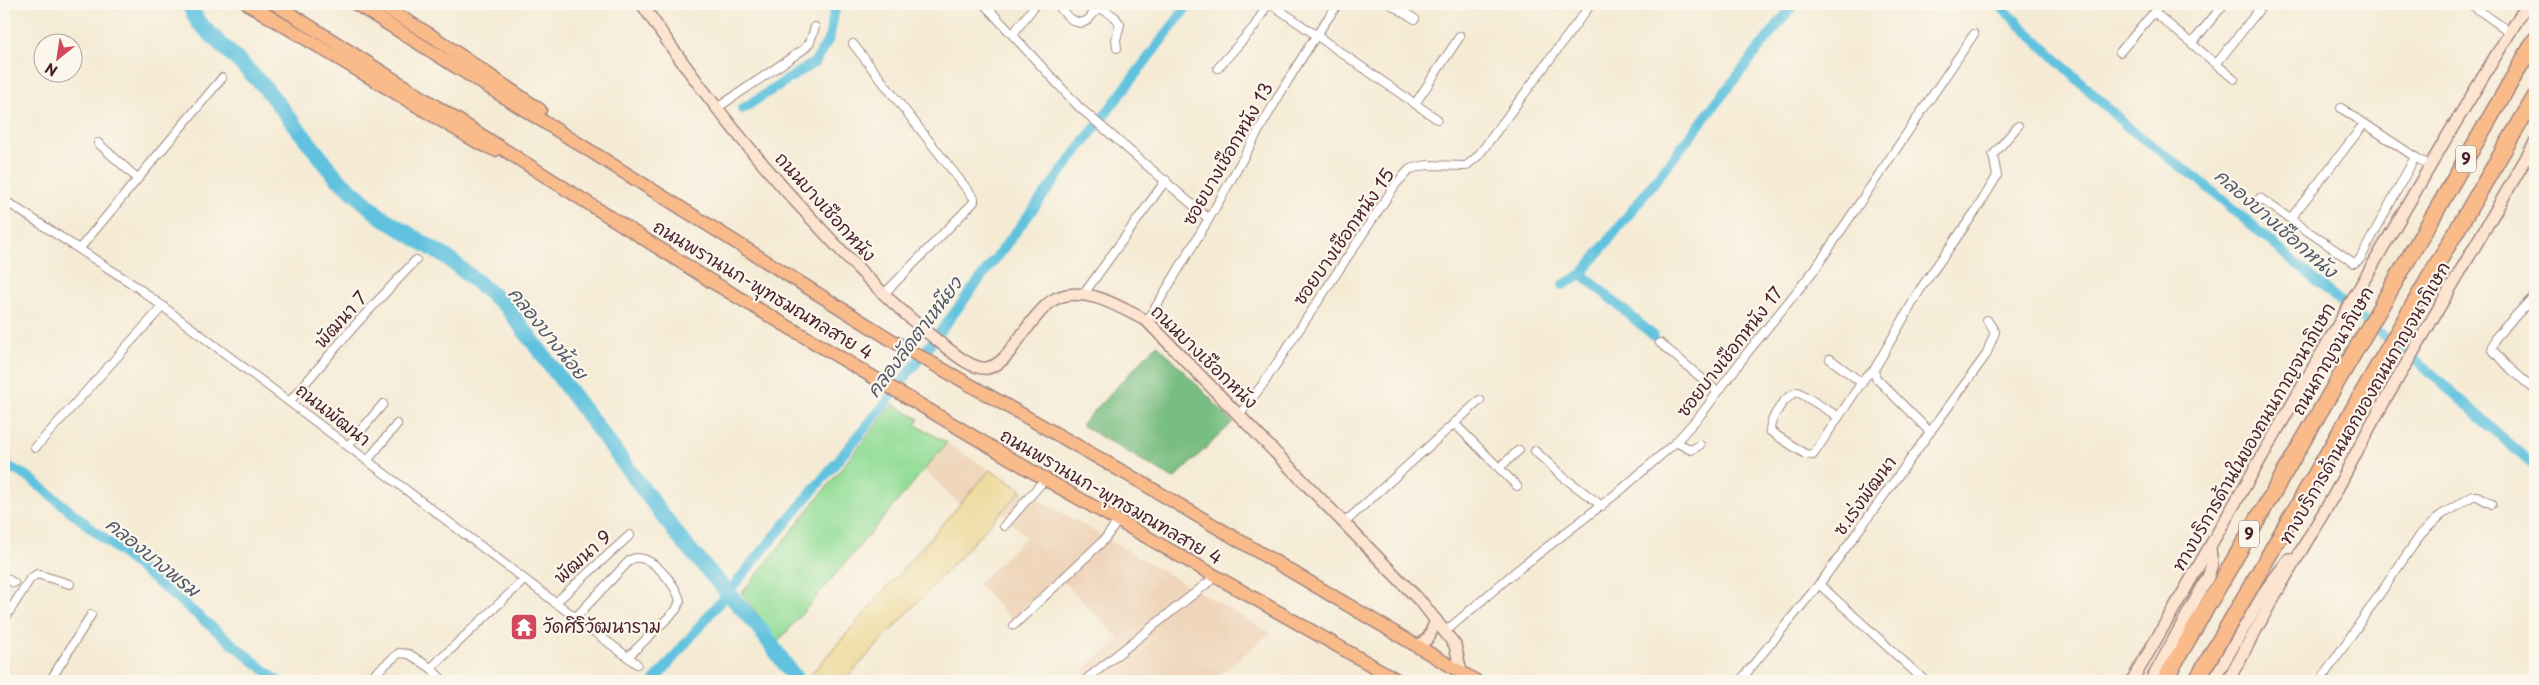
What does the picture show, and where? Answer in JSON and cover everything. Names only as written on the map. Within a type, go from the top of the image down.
[{"type":"highway","name":"ถนนกาญจนาภิเษก","points":[[2164,681],[2535,40]]},
{"type":"highway","name":"9","points":[[2196,681],[2357,405],[2416,298],[2535,97]]},
{"type":"main road","points":[[248,4],[479,144],[525,163]]},
{"type":"main road","name":"ถนนพรานนก-พุทธมณฑลสาย 4","points":[[275,4],[709,280],[1045,479],[1399,681]]},
{"type":"main road","name":"ถนนพรานนก-พุทธมณฑลสาย 4","points":[[356,4],[893,341],[1139,481],[1476,681]]},
{"type":"main road","points":[[379,4],[432,36],[549,116],[590,151]]},
{"type":"main road","name":"ถนนบางเชือกหนัง","points":[[642,4],[717,108],[778,183],[883,295],[926,332],[971,363],[986,368],[996,365],[1047,305],[1056,299],[1083,294],[1123,309],[1147,322],[1240,414],[1446,631],[1459,657],[1461,672]]},
{"type":"main road","name":"ทางบริการด้านในของถนนกาญจนาภิเษก","points":[[2132,681],[2527,4]]},
{"type":"main road","name":"ทางบริการด้านนอกของถนนกาญจนาภิเษก","points":[[2228,681],[2312,530],[2334,496],[2373,421],[2535,144]]},
{"type":"main road","points":[[2213,681],[2267,588],[2312,530]]},
{"type":"main road","points":[[2150,681],[2208,577],[2212,564],[2210,549]]},
{"type":"main road","points":[[1419,646],[1429,637],[1436,620]]},
{"type":"main road","points":[[1348,652],[1388,681]]},
{"type":"street","points":[[984,4],[1056,83],[1093,120],[1166,180],[1209,219]]},
{"type":"street","points":[[1013,34],[1036,4]]},
{"type":"street","points":[[1057,4],[1073,21],[1078,23],[1087,21],[1097,10],[1102,9],[1115,17],[1120,24],[1116,40],[1118,48]]},
{"type":"street","points":[[1218,68],[1271,4],[1437,119]]},
{"type":"street","name":"ซอยบางเชือกหนัง 13","points":[[1147,322],[1209,219],[1266,115],[1316,35],[1338,4]]},
{"type":"street","points":[[1390,4],[1415,19]]},
{"type":"street","name":"ซอยบางเชือกหนัง 15","points":[[1240,414],[1268,376],[1396,184],[1410,169],[1427,165],[1466,166],[1478,156],[1591,4]]},
{"type":"street","points":[[2120,52],[2161,4]]},
{"type":"street","points":[[2192,43],[2224,4]]},
{"type":"street","points":[[2470,4],[2510,32]]},
{"type":"street","points":[[2217,63],[2262,6]]},
{"type":"street","points":[[2154,12],[2234,79]]},
{"type":"street","points":[[717,108],[804,50],[810,42],[815,27]]},
{"type":"street","name":"ซอยบางเชือกหนัง 17","points":[[1446,631],[1515,572],[1602,506],[1676,442],[1815,269],[1974,34]]},
{"type":"street","points":[[1415,104],[1460,36]]},
{"type":"street","points":[[853,44],[974,198],[974,202],[883,295]]},
{"type":"street","points":[[80,248],[222,78]]},
{"type":"street","points":[[2341,108],[2431,166]]},
{"type":"street","points":[[2292,218],[2364,124]]},
{"type":"street","points":[[1839,417],[1798,392],[1788,397],[1771,422],[1770,431],[1810,456],[1816,450],[1839,417],[1862,383],[1874,370],[1921,288],[1977,209],[1997,176],[1993,155],[2018,126]]},
{"type":"street","points":[[98,143],[137,178]]},
{"type":"street","points":[[2260,198],[2292,218],[2354,263],[2360,259],[2415,157]]},
{"type":"street","points":[[1083,294],[1166,180]]},
{"type":"street","name":"ถนนพัฒนา","points":[[4,200],[80,248],[162,306],[637,664]]},
{"type":"street","name":"พัฒนา 7","points":[[290,401],[357,323],[416,260]]},
{"type":"street","points":[[2535,295],[2496,337],[2492,350],[2504,364],[2535,390]]},
{"type":"street","points":[[35,448],[162,306]]},
{"type":"street","name":"ซ.เร่งพัฒนา","points":[[1740,681],[1819,584],[1988,350],[1995,332],[1987,320]]},
{"type":"street","points":[[1660,343],[1718,392]]},
{"type":"street","points":[[1830,359],[1862,383]]},
{"type":"street","points":[[1874,370],[1876,378],[1930,432]]},
{"type":"street","points":[[1343,524],[1480,400]]},
{"type":"street","points":[[348,446],[383,404]]},
{"type":"street","points":[[1454,423],[1517,486]]},
{"type":"street","points":[[367,461],[397,424]]},
{"type":"street","points":[[1676,442],[1691,450],[1700,445]]},
{"type":"street","points":[[1499,468],[1519,450]]},
{"type":"street","points":[[1535,451],[1562,476],[1602,506]]},
{"type":"street","points":[[1004,526],[1045,479]]},
{"type":"street","points":[[2320,681],[2421,534],[2441,515],[2473,496],[2477,496],[2492,504]]},
{"type":"street","points":[[1014,625],[1104,540],[1118,521]]},
{"type":"street","name":"พัฒนา 9","points":[[555,602],[630,535]]},
{"type":"street","points":[[576,617],[630,560],[639,557],[650,561],[674,584],[680,601],[676,610],[628,657]]},
{"type":"street","points":[[4,620],[30,579],[37,574],[70,584]]},
{"type":"street","points":[[4,577],[14,583]]},
{"type":"street","points":[[1084,681],[1215,577]]},
{"type":"street","points":[[430,668],[524,580]]},
{"type":"street","points":[[1819,584],[1925,681]]},
{"type":"street","points":[[50,681],[91,615]]},
{"type":"street","points":[[366,681],[399,653],[409,654],[430,668],[443,681]]},
{"type":"shaded area","points":[[947,443],[990,470],[960,504],[924,470]]},
{"type":"shaded area","points":[[1022,490],[1271,633],[1212,681],[1092,681],[1083,669],[1120,639],[1058,577],[1011,619],[978,584],[1026,537],[1002,513]]},
{"type":"green space","points":[[1157,344],[1233,422],[1174,479],[1081,425]]},
{"type":"green space","points":[[893,404],[919,419],[916,425],[947,443],[778,642],[742,593]]},
{"type":"sand","points":[[990,470],[1022,490],[844,681],[807,681],[806,680]]},
{"type":"waterway","name":"คลองบางน้อย","points":[[189,4],[198,22],[262,84],[337,178],[380,216],[449,259],[506,306],[682,541],[760,629],[797,681]]},
{"type":"waterway","points":[[742,109],[815,62],[829,39],[836,4]]},
{"type":"waterway","name":"คลองลัดตาเหนียว","points":[[654,681],[885,404],[1189,4]]},
{"type":"waterway","points":[[1563,285],[1582,274],[1794,4]]},
{"type":"waterway","name":"คลองบางเชือกหนัง","points":[[1998,4],[2131,130],[2198,179],[2342,303],[2431,373],[2535,467]]},
{"type":"waterway","points":[[1582,274],[1654,336]]},
{"type":"waterway","name":"คลองบางพรม","points":[[4,464],[30,478],[278,681]]},
{"type":"place","name":"วัดศิริวัฒนาราม","points":[[524,627]]}]
